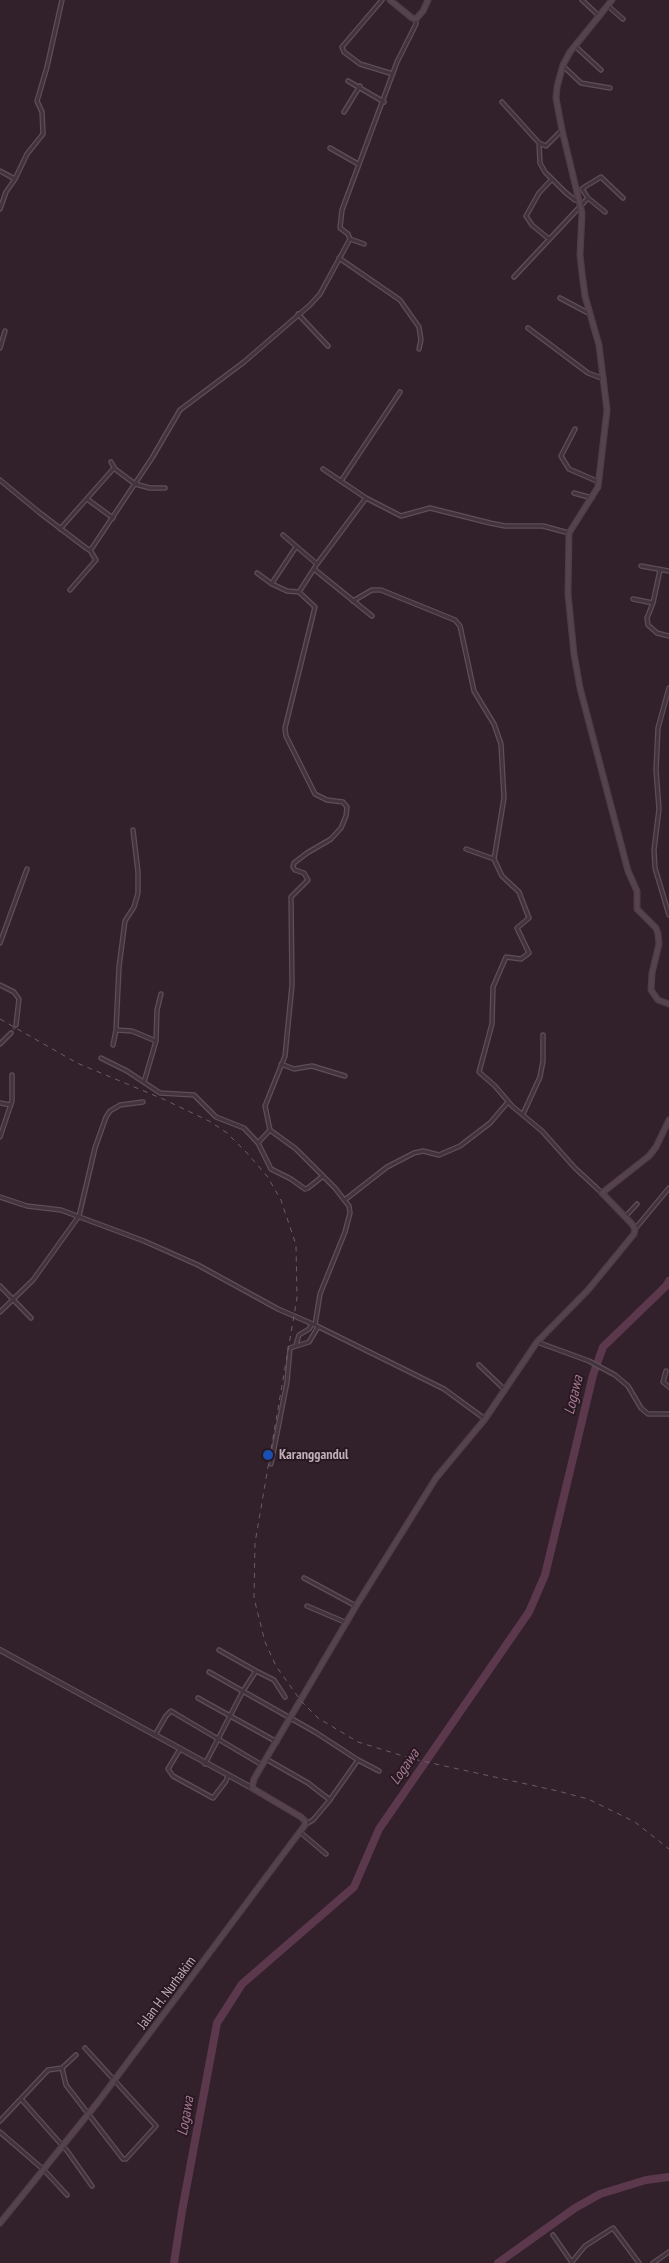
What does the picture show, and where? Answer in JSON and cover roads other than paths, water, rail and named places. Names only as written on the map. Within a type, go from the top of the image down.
[{"type":"main road","points":[[390,0],[416,19],[423,11],[428,0]]},
{"type":"main road","points":[[612,0],[598,15],[563,65],[556,98],[581,206],[582,273],[585,296],[600,345],[605,380],[607,428],[601,455],[599,482],[592,498],[569,533],[568,594],[580,688],[628,870],[637,892],[637,909],[656,928],[658,934],[659,944],[652,974],[651,990],[658,1000],[669,1004]]},
{"type":"main road","points":[[306,1824],[299,1815],[252,1788],[262,1764],[277,1742],[356,1606],[436,1478],[485,1419],[537,1342],[588,1290],[634,1234],[635,1229],[602,1194],[649,1156],[669,1120]]},
{"type":"main road","name":"Jalan H. Nurhakim","points":[[0,2223],[88,2115],[306,1824]]},
{"type":"street","points":[[0,209],[6,192],[15,179],[27,154],[43,134],[42,112],[37,101],[47,67],[62,0]]},
{"type":"street","points":[[382,0],[342,47],[344,52],[360,64],[394,74]]},
{"type":"street","points":[[582,0],[598,15]]},
{"type":"street","points":[[607,5],[623,19]]},
{"type":"street","points":[[364,244],[350,239],[340,226],[342,210],[358,164],[416,24],[416,19]]},
{"type":"street","points":[[576,46],[601,70]]},
{"type":"street","points":[[563,65],[581,83],[610,88]]},
{"type":"street","points":[[348,81],[360,86],[384,102]]},
{"type":"street","points":[[344,112],[360,86]]},
{"type":"street","points":[[502,102],[539,143],[546,146],[562,130]]},
{"type":"street","points":[[539,143],[539,157],[542,168],[573,199],[579,200]]},
{"type":"street","points":[[330,148],[358,164]]},
{"type":"street","points":[[0,171],[15,179]]},
{"type":"street","points":[[605,212],[588,198],[583,189],[600,177],[622,198]]},
{"type":"street","points":[[549,239],[532,226],[526,216],[539,193],[552,179]]},
{"type":"street","points":[[514,277],[588,198]]},
{"type":"street","points":[[90,550],[135,484],[180,410],[244,362],[320,294],[350,239]]},
{"type":"street","points":[[339,258],[400,300],[419,327],[421,340],[419,349]]},
{"type":"street","points":[[560,298],[590,314]]},
{"type":"street","points":[[298,314],[328,346]]},
{"type":"street","points":[[528,328],[588,373],[605,380]]},
{"type":"street","points":[[0,348],[5,331]]},
{"type":"street","points":[[341,482],[400,392]]},
{"type":"street","points":[[575,429],[561,456],[569,469],[599,482]]},
{"type":"street","points":[[112,462],[114,468],[135,484],[150,488],[165,488]]},
{"type":"street","points":[[60,529],[114,468]]},
{"type":"street","points":[[323,469],[366,498],[400,516],[430,508],[505,526],[543,526],[569,533]]},
{"type":"street","points":[[0,480],[60,529],[90,550],[96,560],[70,590]]},
{"type":"street","points":[[574,493],[592,498]]},
{"type":"street","points":[[299,592],[317,564],[366,498]]},
{"type":"street","points":[[87,499],[113,518]]},
{"type":"street","points":[[283,535],[317,564]]},
{"type":"street","points":[[272,584],[296,547]]},
{"type":"street","points":[[641,566],[669,571]]},
{"type":"street","points":[[314,569],[372,616]]},
{"type":"street","points":[[660,570],[653,603],[647,618],[648,625],[657,633],[669,636]]},
{"type":"street","points":[[256,573],[272,584],[299,592],[311,602],[315,609],[285,728],[286,736],[315,794],[326,800],[343,802],[347,806],[344,822],[330,840],[320,844],[294,863],[295,870],[304,873],[308,880],[291,897],[292,985],[285,1056],[265,1106],[270,1130],[287,1141],[346,1199],[350,1216],[321,1291],[315,1325],[309,1342],[290,1348],[287,1382],[271,1464]]},
{"type":"street","points":[[353,601],[372,590],[381,590],[454,620],[460,626],[474,691],[494,724],[500,744],[504,798],[494,859],[502,876],[519,892],[529,917],[528,920],[517,927],[528,952],[521,959],[506,957],[493,987],[492,1024],[479,1072],[495,1086],[508,1102],[542,1132],[602,1194]]},
{"type":"street","points":[[633,599],[653,603]]},
{"type":"street","points":[[669,688],[658,728],[656,770],[660,809],[654,858],[669,916]]},
{"type":"street","points":[[112,1045],[116,1030],[119,967],[125,921],[134,907],[138,893],[133,830]]},
{"type":"street","points":[[466,850],[494,859]]},
{"type":"street","points":[[0,943],[27,869]]},
{"type":"street","points":[[0,985],[14,992],[19,999],[16,1025]]},
{"type":"street","points":[[144,1082],[156,1041],[157,1010],[161,994]]},
{"type":"street","points":[[116,1030],[132,1031],[156,1041]]},
{"type":"street","points":[[0,1044],[11,1033]]},
{"type":"street","points":[[523,1114],[540,1077],[543,1061],[543,1036]]},
{"type":"street","points":[[101,1058],[127,1071],[164,1094],[194,1095],[216,1117],[244,1128],[258,1143],[271,1169],[291,1179],[305,1189],[324,1176]]},
{"type":"street","points":[[281,1064],[294,1069],[312,1066],[345,1076]]},
{"type":"street","points":[[0,1137],[11,1104],[12,1075]]},
{"type":"street","points":[[0,1312],[38,1274],[80,1216],[95,1148],[110,1111],[120,1105],[142,1102]]},
{"type":"street","points":[[346,1199],[387,1167],[414,1153],[422,1151],[439,1155],[460,1146],[490,1123],[508,1102]]},
{"type":"street","points":[[0,1103],[11,1104]]},
{"type":"street","points":[[258,1143],[270,1130]]},
{"type":"street","points":[[635,1229],[669,1188]]},
{"type":"street","points":[[0,1197],[27,1206],[54,1208],[80,1216],[198,1265],[278,1309],[315,1325],[444,1389],[485,1419]]},
{"type":"street","points":[[625,1217],[637,1204]]},
{"type":"street","points":[[0,1286],[31,1318]]},
{"type":"street","points":[[296,1345],[299,1335],[315,1325]]},
{"type":"street","points":[[537,1342],[588,1361],[608,1371],[628,1386],[645,1412],[652,1415],[669,1414]]},
{"type":"street","points":[[479,1364],[505,1390]]},
{"type":"street","points":[[666,1371],[663,1382],[669,1387]]},
{"type":"street","points":[[304,1578],[356,1606]]},
{"type":"street","points":[[307,1606],[347,1623]]},
{"type":"street","points":[[0,1650],[205,1764],[252,1788]]},
{"type":"street","points":[[219,1650],[274,1680],[285,1697]]},
{"type":"street","points":[[205,1764],[243,1691],[256,1671]]},
{"type":"street","points":[[209,1672],[291,1718],[379,1771]]},
{"type":"street","points":[[198,1698],[277,1742]]},
{"type":"street","points":[[155,1735],[170,1711],[262,1764]]},
{"type":"street","points":[[180,1749],[168,1768],[168,1772],[204,1793],[214,1797],[226,1781],[228,1775]]},
{"type":"street","points":[[266,1759],[308,1782],[330,1800]]},
{"type":"street","points":[[306,1824],[313,1820],[330,1800],[358,1760]]},
{"type":"street","points":[[300,1832],[326,1854]]},
{"type":"street","points":[[62,2068],[66,2086],[124,2160],[156,2128],[85,2048]]},
{"type":"street","points":[[0,2121],[48,2070],[62,2068],[76,2055]]},
{"type":"street","points":[[22,2099],[63,2146],[92,2186]]},
{"type":"street","points":[[0,2132],[44,2170],[67,2195]]},
{"type":"street","points":[[553,2235],[571,2262],[584,2246],[613,2228],[640,2263]]},
{"type":"street","points":[[653,2263],[669,2252]]},
{"type":"waterway","name":"Logawa","points":[[174,2263],[217,2023],[242,1984],[354,1887],[379,1829],[529,1612],[545,1575],[593,1375],[603,1347],[669,1281]]},
{"type":"waterway","points":[[498,2263],[575,2208],[600,2194],[646,2180],[669,2177]]},
{"type":"tunnel","points":[[11,1033],[16,1025]]},
{"type":"railway","points":[[0,1019],[77,1063],[163,1099],[211,1122],[227,1133],[247,1153],[267,1176],[281,1200],[296,1245],[297,1298],[255,1543],[254,1598],[265,1642],[276,1666],[301,1701],[318,1718],[358,1742],[413,1759],[588,1799],[635,1822],[669,1849]]},
{"type":"place","name":"Karanggandul","points":[[268,1455]]}]
